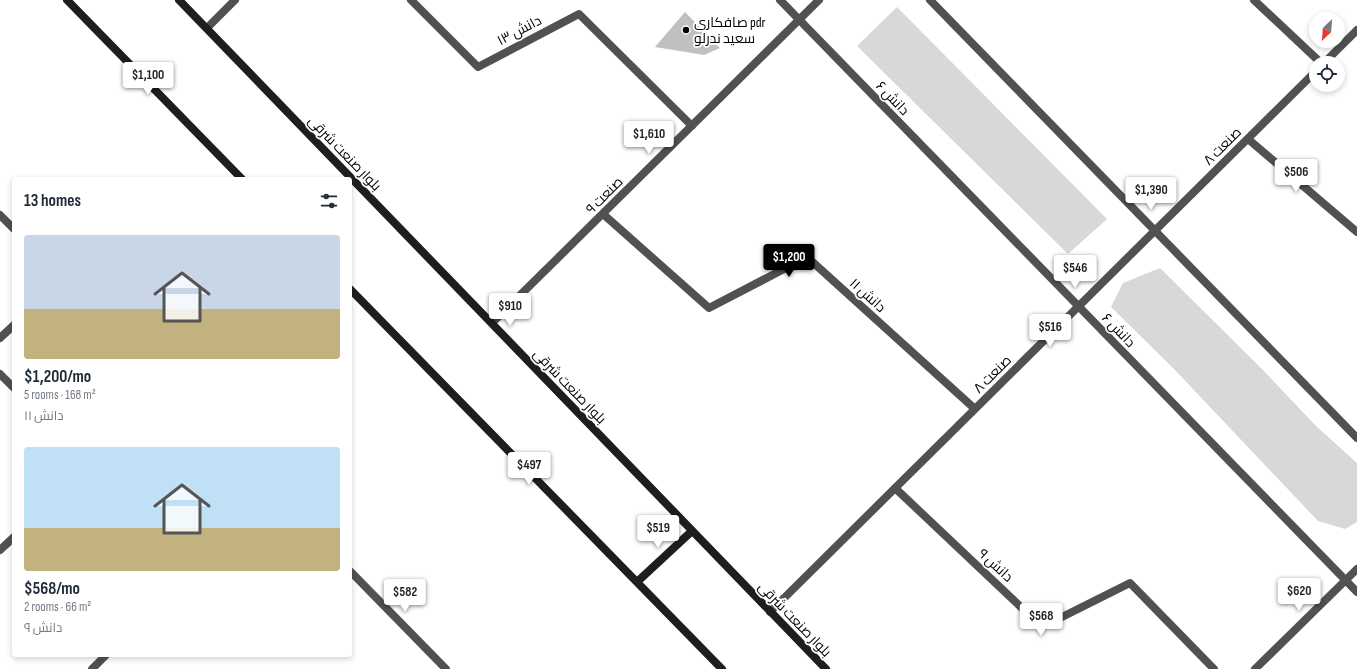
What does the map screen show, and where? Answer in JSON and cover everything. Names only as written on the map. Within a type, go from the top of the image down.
[{"type":"main road","points":[[67,0],[240,177]]},
{"type":"main road","name":"بلوار صنعت شرقی","points":[[179,0],[350,177]]},
{"type":"main road","name":"بلوار صنعت شرقی","points":[[352,179],[826,669]]},
{"type":"main road","points":[[352,291],[722,669]]},
{"type":"main road","points":[[637,582],[692,531]]},
{"type":"street","points":[[207,28],[235,0]]},
{"type":"street","name":"دانش ۱۳","points":[[411,0],[478,67],[579,14],[692,126]]},
{"type":"street","name":"دانش ۶","points":[[780,0],[1357,592]]},
{"type":"street","name":"صنعت ۹","points":[[492,324],[819,0]]},
{"type":"street","points":[[930,0],[1156,230],[1357,438]]},
{"type":"street","points":[[1254,0],[1314,56]]},
{"type":"street","points":[[1329,56],[1357,30]]},
{"type":"street","name":"صنعت ۸","points":[[770,612],[1309,78]]},
{"type":"street","points":[[1248,139],[1357,232]]},
{"type":"street","points":[[0,214],[12,227]]},
{"type":"street","name":"دانش ۱۱","points":[[603,214],[709,308],[807,257],[975,409]]},
{"type":"street","points":[[0,338],[12,327]]},
{"type":"street","points":[[0,374],[12,386]]},
{"type":"street","name":"دانش ۹","points":[[895,488],[1042,627],[1130,583],[1214,669]]},
{"type":"street","points":[[0,550],[12,538]]},
{"type":"street","points":[[1255,669],[1357,569]]},
{"type":"street","points":[[352,573],[446,669]]},
{"type":"street","points":[[92,669],[104,657]]},
{"type":"shaded area","points":[[897,7],[1107,219],[1068,254],[857,46]]},
{"type":"shaded area","points":[[1160,268],[1263,370],[1316,426],[1357,463],[1357,522],[1345,529],[1318,521],[1174,369],[1111,307],[1123,283]]},
{"type":"building","name":"صافکاری pdr سعید ندرلو","points":[[685,12],[720,48],[704,55],[655,47]]},
{"type":"place","name":"صافکاری pdr سعید ندرلو","points":[[686,30]]}]
